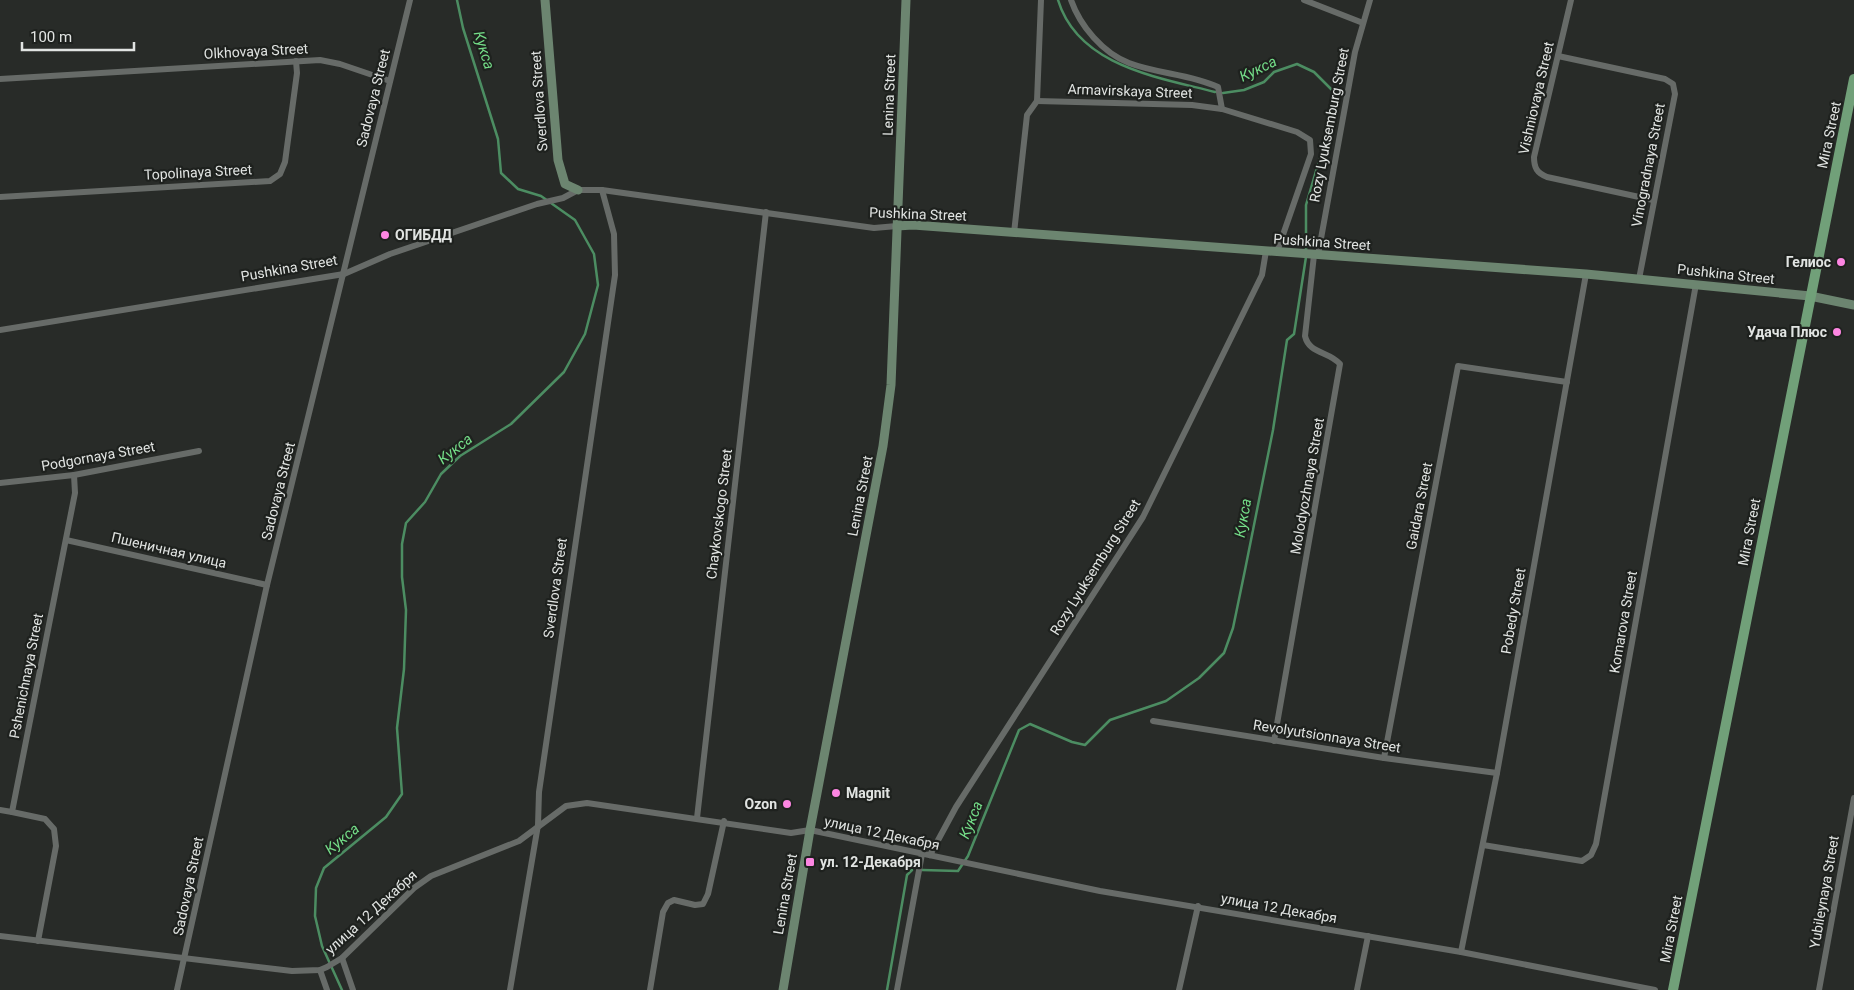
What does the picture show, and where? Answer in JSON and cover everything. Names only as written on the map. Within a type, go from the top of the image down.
[{"type":"main road","name":"Mira Street","points":[[1673,990],[1854,79]]},
{"type":"street","name":"Sadovaya Street","points":[[177,990],[267,585],[410,0]]},
{"type":"street","name":"Sverdlova Street","points":[[545,0],[558,160],[565,184],[578,190]]},
{"type":"street","name":"Lenina Street","points":[[783,990],[810,830],[884,446],[892,385],[906,0]]},
{"type":"street","points":[[1014,234],[1027,115],[1037,101],[1041,0]]},
{"type":"street","name":"Armavirskaya Street","points":[[1071,0],[1084,24],[1095,39],[1109,50],[1128,63],[1198,79],[1218,87],[1222,109]]},
{"type":"street","points":[[1304,0],[1364,23]]},
{"type":"street","name":"Rozy Lyuksemburg Street","points":[[1310,255],[1355,52],[1370,0]]},
{"type":"street","name":"Vishniovaya Street","points":[[1571,0],[1534,157],[1534,166],[1539,174],[1547,178],[1654,200]]},
{"type":"street","name":"Vinogradnaya Street","points":[[1558,56],[1665,79],[1673,84],[1675,94],[1639,279]]},
{"type":"street","name":"Olkhovaya Street","points":[[0,79],[320,60],[340,64],[390,81]]},
{"type":"street","name":"Topolinaya Street","points":[[0,197],[270,182],[280,174],[285,162],[298,72],[296,61]]},
{"type":"street","name":"Armavirskaya Street","points":[[1037,101],[1192,105],[1222,109],[1297,132],[1310,140],[1311,154],[1277,252]]},
{"type":"street","name":"Pushkina Street","points":[[0,330],[344,274],[390,254],[537,204],[563,198],[578,190],[602,190],[874,228],[912,225],[1014,234],[1586,274],[1810,296],[1854,305]]},
{"type":"street","name":"Sverdlova Street","points":[[510,990],[538,825],[539,792],[616,275],[614,234],[602,190]]},
{"type":"street","name":"Chaykovskogo Street","points":[[697,818],[766,212]]},
{"type":"street","name":"Rozy Lyuksemburg Street","points":[[930,855],[956,807],[1143,517],[1262,275],[1266,251]]},
{"type":"street","name":"Molodyozhnaya Street","points":[[1274,741],[1340,364],[1334,357],[1313,350],[1307,344],[1305,336],[1310,255]]},
{"type":"street","name":"Pobedy Street","points":[[1462,952],[1497,773],[1586,274]]},
{"type":"street","name":"Komarova Street","points":[[1483,845],[1582,861],[1591,856],[1596,844],[1696,284]]},
{"type":"street","name":"Gaidara Street","points":[[1384,758],[1458,366],[1567,382]]},
{"type":"street","name":"Podgornaya Street","points":[[0,483],[74,474],[199,451]]},
{"type":"street","name":"Pshenichnaya Street","points":[[12,812],[75,494],[74,474]]},
{"type":"street","name":"Пшеничная улица","points":[[66,540],[267,585]]},
{"type":"street","name":"Revolyutsionnaya Street","points":[[1153,722],[1384,758],[1497,773]]},
{"type":"street","name":"Yubileynaya Street","points":[[1819,990],[1854,798]]},
{"type":"street","name":"улица 12 Декабря","points":[[0,936],[292,971],[320,970],[339,960],[414,888],[431,876],[519,840],[566,806],[587,803],[724,821],[791,833],[810,830],[952,861],[1100,890],[1462,952],[1655,990]]},
{"type":"street","points":[[0,810],[45,819],[54,829],[56,846],[38,941]]},
{"type":"street","points":[[650,990],[664,912],[668,903],[674,900],[695,905],[703,904],[708,894],[724,821]]},
{"type":"street","points":[[896,990],[922,854]]},
{"type":"street","points":[[1179,990],[1198,906]]},
{"type":"street","points":[[1357,990],[1368,936]]},
{"type":"street","points":[[339,960],[354,990]]},
{"type":"street","points":[[320,970],[327,990]]},
{"type":"waterway","name":"Кукса","points":[[342,990],[322,946],[315,916],[316,888],[324,868],[386,817],[402,794],[397,728],[404,669],[406,610],[402,577],[402,544],[406,523],[425,502],[441,474],[460,456],[511,424],[564,372],[585,334],[598,285],[594,254],[575,220],[541,196],[518,189],[501,173],[498,139],[463,28],[457,0]]},
{"type":"waterway","name":"Кукса","points":[[1058,0],[1068,22],[1083,40],[1101,54],[1145,74],[1215,92]]},
{"type":"waterway","name":"Кукса","points":[[1223,93],[1244,90],[1264,82],[1274,72],[1297,64],[1314,72],[1333,91],[1337,107],[1306,205],[1306,251]]},
{"type":"waterway","name":"Кукса","points":[[922,870],[958,871],[968,856],[1019,730],[1030,724],[1072,742],[1085,745],[1110,720],[1166,701],[1199,678],[1224,653],[1233,628],[1245,570],[1273,430],[1287,340],[1294,334],[1306,257]]},
{"type":"waterway","name":"Кукса","points":[[887,990],[907,875],[912,870]]},
{"type":"place","name":"ОГИБДД","points":[[385,235]]},
{"type":"place","name":"Гелиос","points":[[1841,262]]},
{"type":"place","name":"Удача Плюс","points":[[1837,332]]},
{"type":"place","name":"Magnit","points":[[836,793]]},
{"type":"place","name":"Ozon","points":[[787,804]]},
{"type":"place","name":"ул. 12-Декабря","points":[[810,862]]}]
